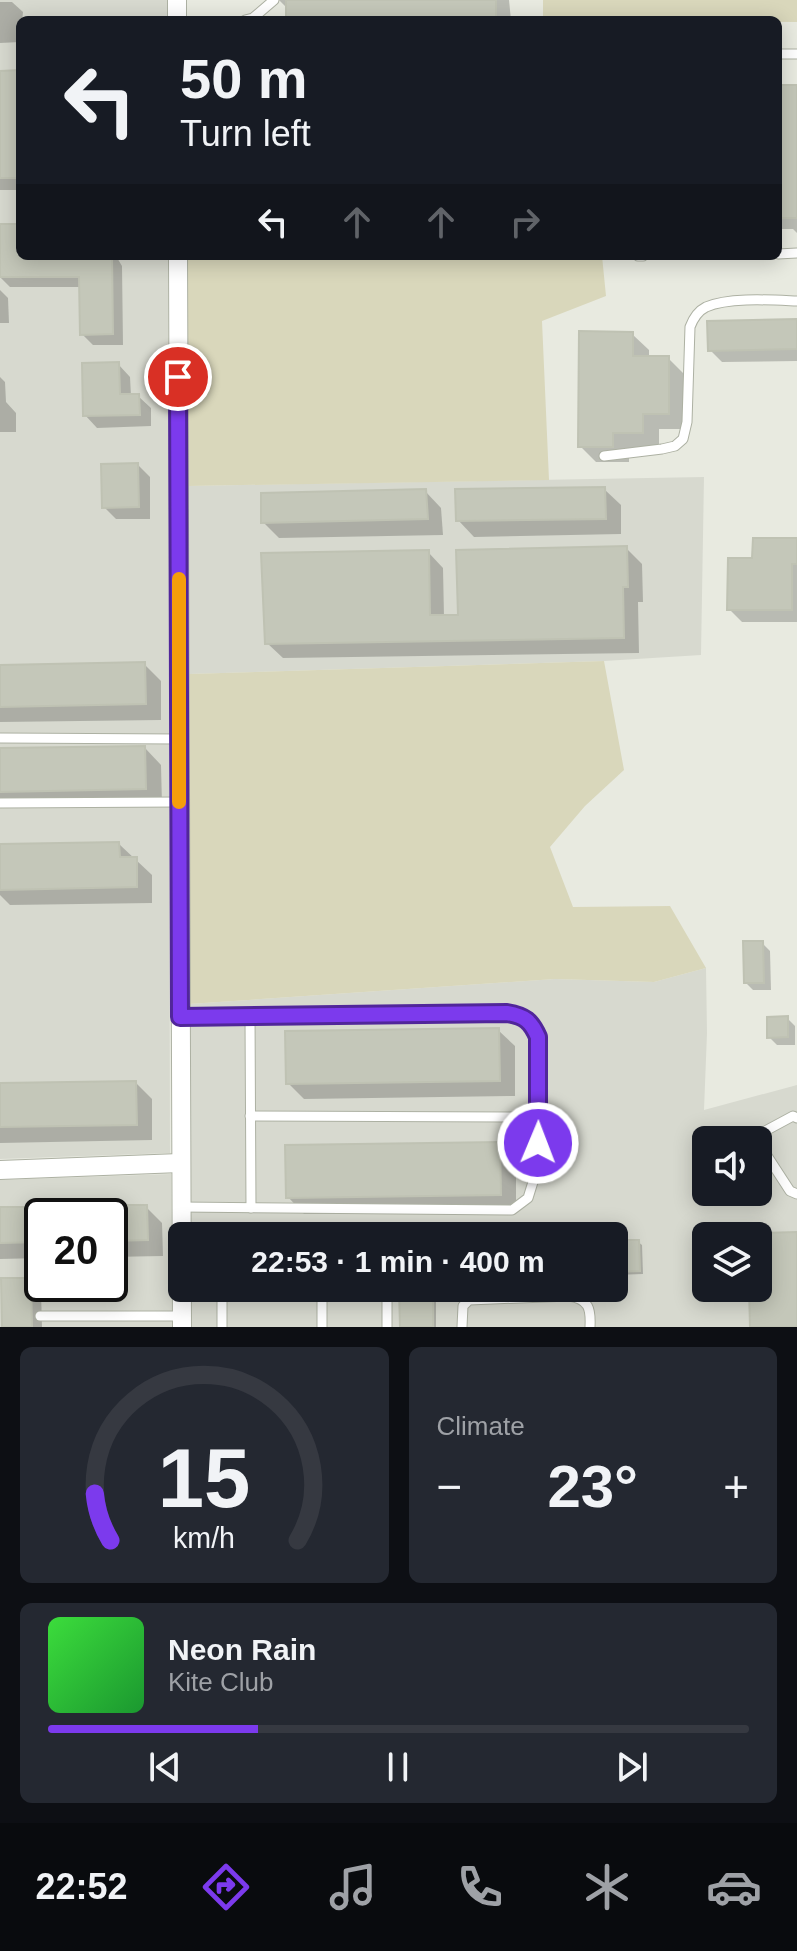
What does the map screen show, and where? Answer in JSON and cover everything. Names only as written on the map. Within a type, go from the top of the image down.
[{"type":"street","points":[[178,260],[181,1222]]},
{"type":"street","points":[[0,1170],[180,1163]]},
{"type":"lane","points":[[255,16],[274,0]]},
{"type":"lane","points":[[604,456],[662,449],[675,446],[683,439],[687,422],[688,336],[694,317],[705,307],[748,300],[797,301]]},
{"type":"lane","points":[[0,738],[179,739]]},
{"type":"lane","points":[[0,803],[179,802]]},
{"type":"lane","points":[[180,1017],[507,1013],[523,1016],[532,1023],[538,1037],[537,1169],[528,1198],[512,1210],[180,1207]]},
{"type":"lane","points":[[250,1016],[251,1208]]},
{"type":"lane","points":[[250,1116],[538,1117]]},
{"type":"lane","points":[[797,1118],[793,1116],[767,1130],[764,1151],[790,1191],[797,1194]]},
{"type":"lane","points":[[462,1327],[463,1306],[469,1300],[569,1296],[581,1298],[588,1304],[590,1327]]},
{"type":"lane","points":[[222,1302],[222,1327]]},
{"type":"lane","points":[[322,1302],[322,1327]]},
{"type":"lane","points":[[387,1302],[387,1327]]},
{"type":"lane","points":[[40,1316],[182,1322]]},
{"type":"shaded area","points":[[0,0],[167,0],[167,16],[16,16],[16,260],[168,260],[170,1153],[0,1159]]},
{"type":"shaded area","points":[[543,0],[797,0],[797,22],[782,22],[782,16],[543,16]]},
{"type":"shaded area","points":[[187,260],[602,260],[606,296],[542,321],[549,480],[188,486]]},
{"type":"shaded area","points":[[704,477],[701,655],[604,661],[188,674],[188,486]]},
{"type":"shaded area","points":[[604,661],[624,770],[585,806],[550,847],[573,907],[670,906],[706,968],[654,982],[555,979],[189,1004],[188,674]]},
{"type":"shaded area","points":[[706,968],[704,1110],[797,1085],[797,1327],[191,1327],[191,1302],[628,1302],[628,1222],[190,1222],[189,1004],[555,979],[654,982]]},
{"type":"shaded area","points":[[171,1174],[168,1302],[173,1302],[173,1327],[0,1327],[0,1180]]},
{"type":"building","points":[[286,0],[496,0],[496,16],[286,16]]},
{"type":"building","points":[[16,70],[16,178],[0,178],[0,71]]},
{"type":"building","points":[[782,85],[797,85],[797,218],[782,218]]},
{"type":"building","points":[[0,224],[16,224],[16,260],[112,260],[113,334],[80,335],[79,277],[0,277]]},
{"type":"building","points":[[797,319],[797,349],[708,351],[707,321]]},
{"type":"building","points":[[579,331],[633,332],[633,356],[669,356],[669,414],[643,414],[643,433],[613,433],[613,447],[578,447]]},
{"type":"building","points":[[119,362],[120,394],[139,394],[140,415],[83,416],[82,363]]},
{"type":"building","points":[[138,463],[139,507],[102,508],[101,464]]},
{"type":"building","points":[[605,487],[606,519],[456,521],[455,489]]},
{"type":"building","points":[[426,489],[428,519],[261,523],[261,493]]},
{"type":"building","points":[[753,538],[797,538],[797,564],[792,564],[792,610],[727,610],[728,558],[752,558]]},
{"type":"building","points":[[627,546],[628,587],[623,587],[624,638],[265,644],[261,553],[429,550],[430,615],[458,615],[456,550]]},
{"type":"building","points":[[145,662],[146,704],[0,707],[0,665]]},
{"type":"building","points":[[145,746],[146,789],[0,792],[0,748]]},
{"type":"building","points":[[119,842],[120,857],[137,857],[137,887],[0,890],[0,844]]},
{"type":"building","points":[[743,941],[763,941],[764,983],[744,983]]},
{"type":"building","points":[[788,1016],[788,1037],[767,1038],[767,1017]]},
{"type":"building","points":[[499,1028],[500,1081],[286,1084],[285,1031]]},
{"type":"building","points":[[136,1081],[137,1125],[0,1127],[0,1083]]},
{"type":"building","points":[[500,1142],[501,1195],[286,1198],[285,1145]]},
{"type":"building","points":[[128,1205],[147,1205],[148,1240],[128,1241]]},
{"type":"building","points":[[0,1207],[24,1207],[24,1242],[0,1243]]},
{"type":"building","points":[[797,1232],[797,1327],[750,1327],[749,1302],[772,1302],[772,1233]]},
{"type":"building","points":[[628,1240],[639,1240],[640,1271],[628,1271]]},
{"type":"building","points":[[1,1278],[24,1278],[24,1302],[31,1302],[32,1327],[2,1327]]},
{"type":"building","points":[[399,1302],[433,1302],[433,1327],[400,1327]]},
{"type":"slow traffic","points":[[179,579],[179,802]]},
{"type":"route","points":[[178,377],[180,1017],[507,1013],[523,1016],[532,1023],[538,1037],[538,1143]]}]
